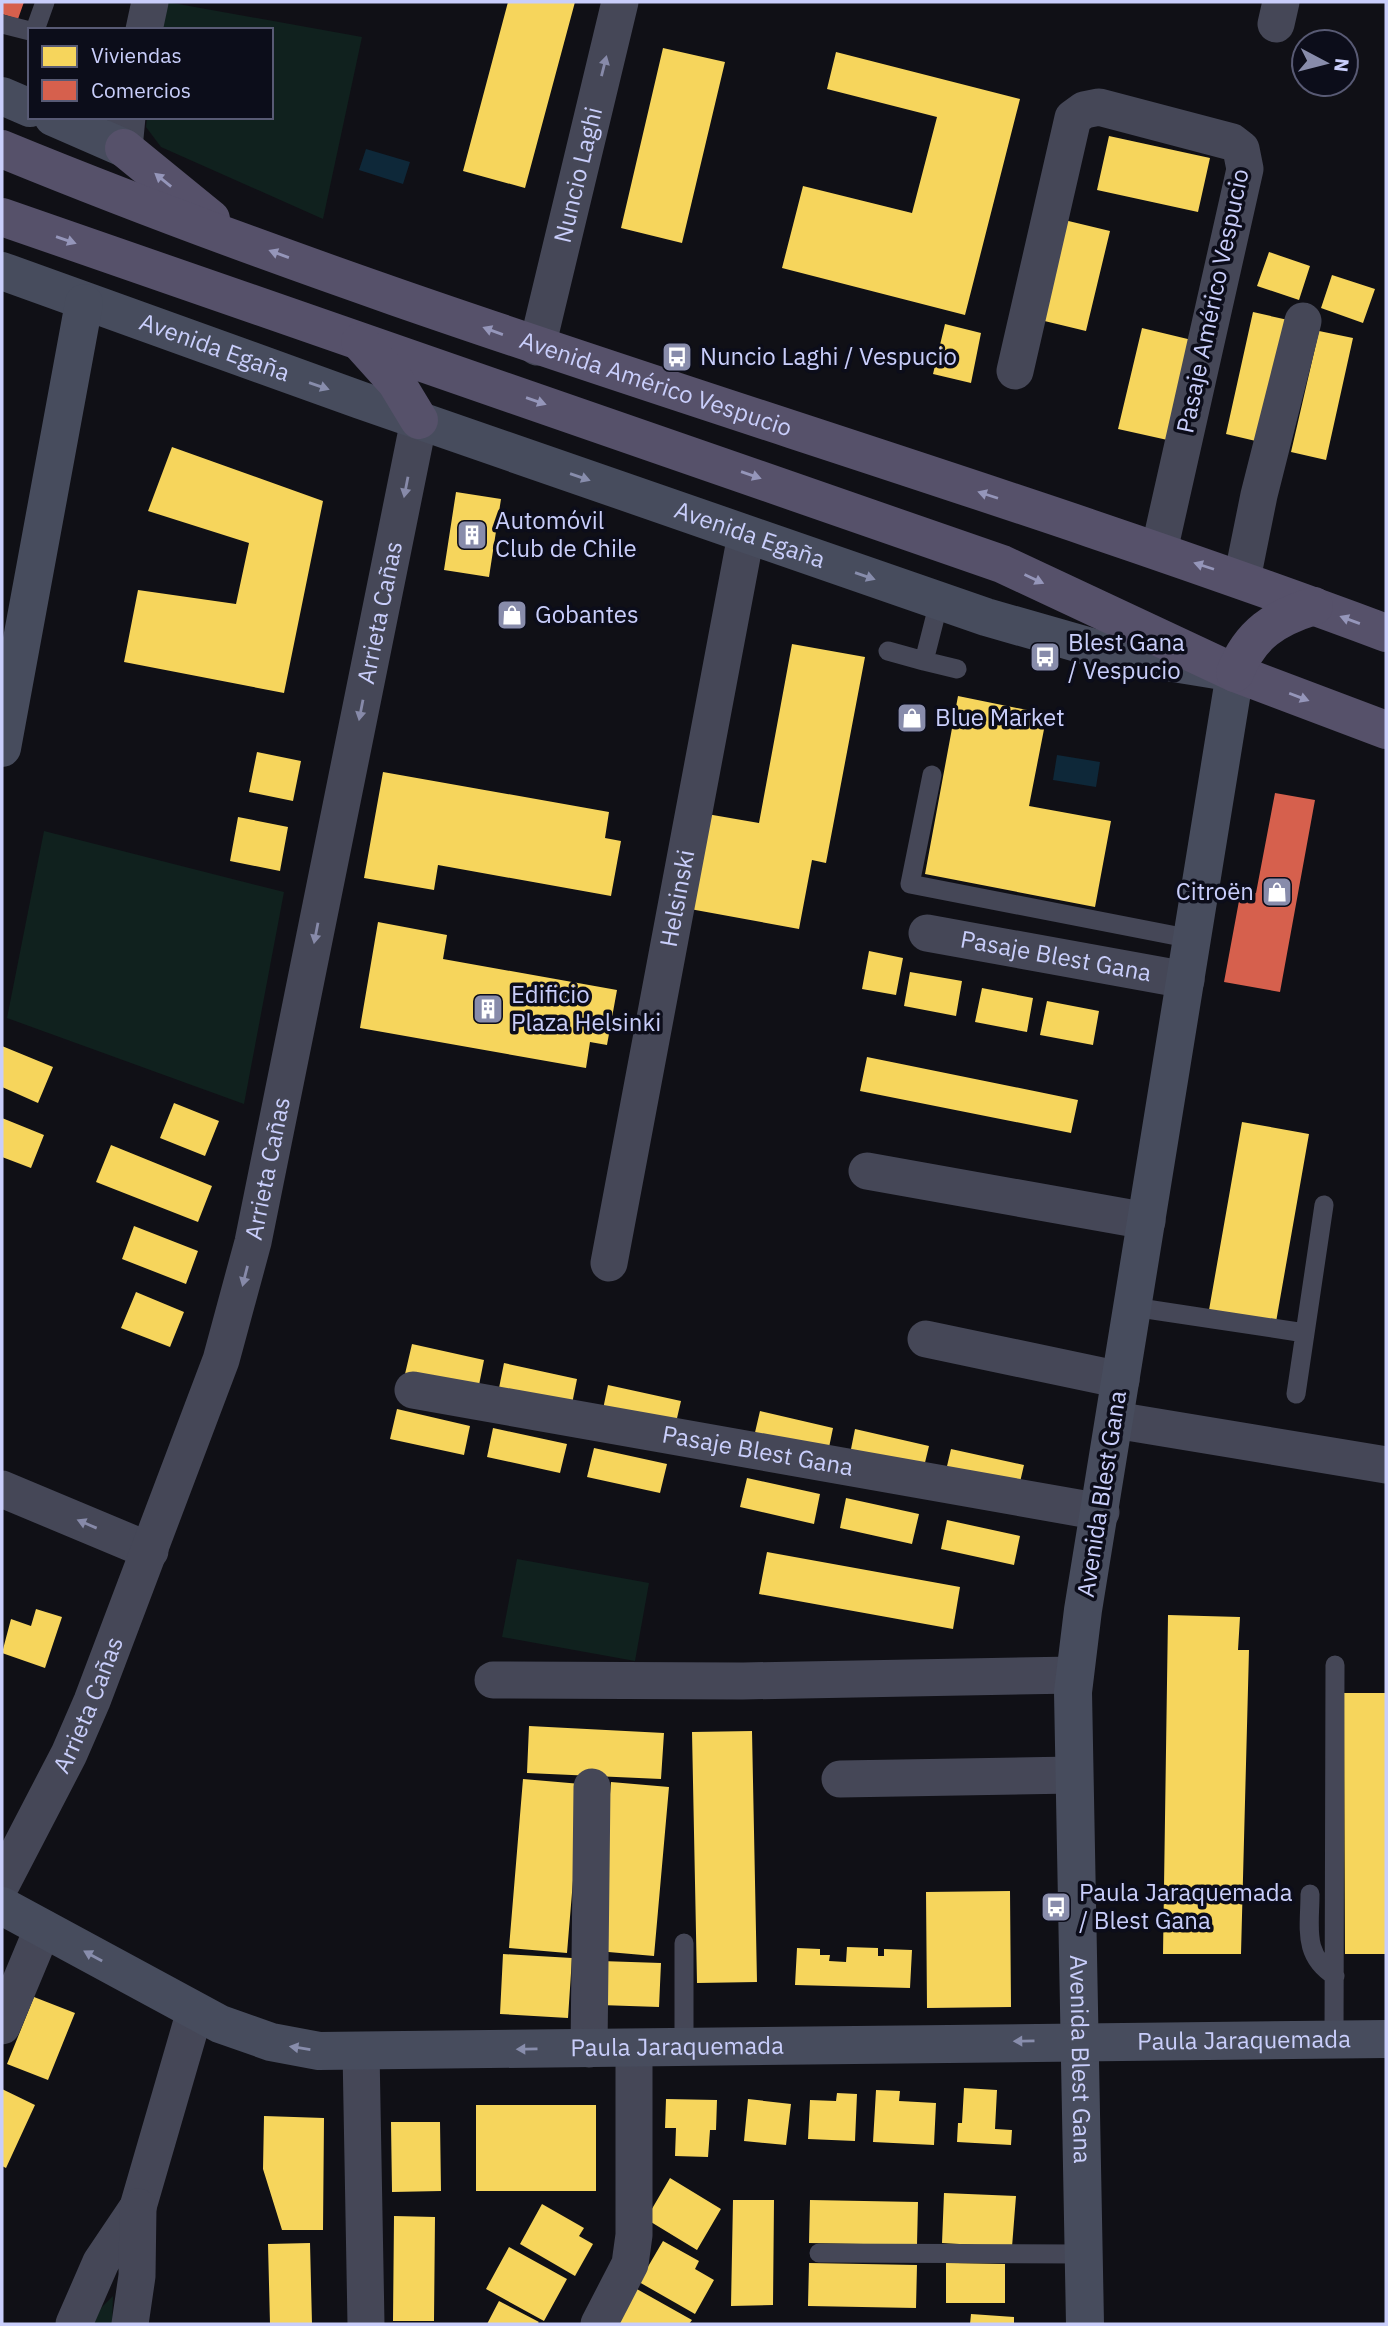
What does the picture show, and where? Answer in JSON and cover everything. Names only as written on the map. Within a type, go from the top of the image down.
[{"type":"main road","points":[[125,133],[234,239]]},
{"type":"main road","name":"Avenida Américo Vespucio","points":[[2,149],[234,239],[537,347],[1159,551],[1314,606]]},
{"type":"main road","name":"Avenida Américo Vespucio","points":[[2,217],[1002,564],[1235,673]]},
{"type":"main road","points":[[356,338],[396,382],[419,420]]},
{"type":"main road","points":[[1235,673],[1247,649],[1264,628],[1286,614],[1314,606],[1386,633]]},
{"type":"main road","name":"Avenida Egaña","points":[[1235,673],[1386,730]]},
{"type":"street","points":[[144,28],[150,2]]},
{"type":"street","name":"Nuncio Laghi","points":[[537,347],[620,2]]},
{"type":"street","points":[[2,96],[28,107]]},
{"type":"street","name":"Pasaje Américo Vespucio","points":[[1016,371],[1073,118],[1084,110],[1099,107],[1232,142],[1241,149],[1245,169],[1159,551]]},
{"type":"street","points":[[62,119],[125,133]]},
{"type":"street","name":"Avenida Egaña","points":[[2,271],[84,303],[746,536],[939,601],[1112,653],[1235,673]]},
{"type":"street","points":[[2,748],[84,303]]},
{"type":"street","points":[[1242,579],[1259,495],[1303,321]]},
{"type":"street","name":"Arrieta Cañas","points":[[2,1883],[69,1754],[221,1360],[245,1277],[419,420]]},
{"type":"street","name":"Helsinski","points":[[610,1263],[746,536]]},
{"type":"street","name":"Avenida Blest Gana","points":[[1085,2324],[1073,1775],[1075,1675],[1083,1610],[1235,673]]},
{"type":"street","name":"Pasaje Blest Gana","points":[[927,933],[1186,980]]},
{"type":"street","points":[[867,1171],[1147,1221]]},
{"type":"street","points":[[926,1339],[1121,1380]]},
{"type":"street","name":"Pasaje Blest Gana","points":[[413,1390],[1101,1512]]},
{"type":"street","points":[[1115,1420],[1386,1465]]},
{"type":"street","points":[[2,1489],[149,1551]]},
{"type":"street","points":[[493,1680],[743,1681],[1075,1675]]},
{"type":"street","points":[[841,1779],[1073,1775]]},
{"type":"street","points":[[589,2049],[592,1787]]},
{"type":"street","name":"Paula Jaraquemada","points":[[2,1906],[195,2011],[271,2042],[319,2050],[1386,2039]]},
{"type":"street","points":[[2,2026],[43,1928]]},
{"type":"street","points":[[130,2324],[137,2276],[138,2207],[195,2011]]},
{"type":"street","points":[[600,2324],[630,2264],[634,2235],[634,2048]]},
{"type":"street","points":[[361,2051],[366,2324]]},
{"type":"street","points":[[74,2324],[102,2262],[138,2207]]},
{"type":"lane","points":[[36,28],[45,2]]},
{"type":"lane","points":[[2,24],[28,31]]},
{"type":"lane","points":[[925,661],[939,601]]},
{"type":"lane","points":[[888,651],[957,669]]},
{"type":"lane","points":[[932,775],[910,884],[1192,939]]},
{"type":"lane","points":[[1296,1394],[1324,1205]]},
{"type":"lane","points":[[1133,1307],[1305,1333]]},
{"type":"lane","points":[[1334,2039],[1335,1665]]},
{"type":"lane","points":[[1310,1894],[1310,1948],[1319,1966],[1335,1976]]},
{"type":"lane","points":[[684,1943],[684,2047]]},
{"type":"lane","points":[[819,2253],[1084,2254]]},
{"type":"green space","points":[[167,2],[362,37],[323,219],[161,147],[146,127],[147,119],[273,119],[273,28],[162,28]]},
{"type":"green space","points":[[44,831],[284,892],[244,1104],[7,1018]]},
{"type":"green space","points":[[517,1559],[649,1583],[635,1661],[502,1637]]},
{"type":"green space","points":[[113,2296],[112,2324],[86,2324],[88,2321]]},
{"type":"water","points":[[366,149],[410,162],[403,184],[359,170]]},
{"type":"water","points":[[1057,755],[1100,762],[1096,787],[1053,780]]},
{"type":"building: Viviendas","points":[[508,2],[575,2],[525,188],[463,171]]},
{"type":"building: Viviendas","points":[[663,48],[725,62],[682,243],[621,228]]},
{"type":"building: Viviendas","points":[[836,52],[1020,99],[965,315],[782,268],[803,186],[912,213],[937,117],[827,89]]},
{"type":"building: Viviendas","points":[[1109,136],[1210,158],[1198,212],[1097,190]]},
{"type":"building: Viviendas","points":[[1056,218],[1110,231],[1086,331],[1032,318]]},
{"type":"building: Viviendas","points":[[1269,252],[1310,266],[1299,300],[1257,286]]},
{"type":"building: Viviendas","points":[[1332,275],[1375,289],[1363,323],[1321,308]]},
{"type":"building: Viviendas","points":[[1253,312],[1288,320],[1260,442],[1226,434]]},
{"type":"building: Viviendas","points":[[945,324],[981,333],[971,383],[933,374]]},
{"type":"building: Viviendas","points":[[1142,328],[1196,341],[1172,441],[1118,429]]},
{"type":"building: Viviendas","points":[[1319,331],[1353,338],[1326,460],[1291,452]]},
{"type":"building: Viviendas","points":[[172,447],[323,501],[284,693],[124,662],[138,590],[236,604],[249,543],[148,511]]},
{"type":"building: Viviendas","name":"Automóvil Club de Chile","points":[[456,492],[501,499],[489,577],[444,570]]},
{"type":"building: Viviendas","points":[[792,644],[865,657],[826,863],[812,860],[799,929],[690,909],[707,814],[759,823]]},
{"type":"building: Viviendas","points":[[958,696],[1047,714],[1029,806],[1111,821],[1095,907],[925,874]]},
{"type":"building: Viviendas","points":[[257,752],[301,761],[293,801],[249,792]]},
{"type":"building: Viviendas","points":[[383,772],[609,812],[605,838],[621,841],[611,896],[438,865],[434,890],[364,878]]},
{"type":"building: Viviendas","points":[[238,817],[288,827],[280,871],[230,861]]},
{"type":"building: Viviendas","name":"Edificio Plaza Helsinki","points":[[378,922],[447,935],[443,959],[617,990],[607,1045],[590,1042],[586,1068],[360,1028]]},
{"type":"building: Viviendas","points":[[869,951],[903,958],[896,995],[862,989]]},
{"type":"building: Viviendas","points":[[910,972],[962,981],[956,1016],[904,1006]]},
{"type":"building: Viviendas","points":[[982,988],[1033,998],[1027,1032],[975,1022]]},
{"type":"building: Viviendas","points":[[1047,1001],[1099,1011],[1093,1045],[1040,1035]]},
{"type":"building: Viviendas","points":[[2,1046],[53,1067],[38,1103],[2,1087]]},
{"type":"building: Viviendas","points":[[867,1057],[1078,1100],[1071,1133],[860,1091]]},
{"type":"building: Viviendas","points":[[174,1103],[219,1121],[205,1156],[160,1138]]},
{"type":"building: Viviendas","points":[[2,1118],[44,1135],[31,1168],[2,1157]]},
{"type":"building: Viviendas","points":[[1242,1122],[1309,1134],[1276,1322],[1209,1310]]},
{"type":"building: Viviendas","points":[[111,1145],[212,1186],[198,1222],[96,1182]]},
{"type":"building: Viviendas","points":[[134,1226],[198,1251],[186,1284],[122,1259]]},
{"type":"building: Viviendas","points":[[136,1292],[184,1312],[170,1347],[121,1328]]},
{"type":"building: Viviendas","points":[[412,1344],[484,1360],[478,1390],[405,1374]]},
{"type":"building: Viviendas","points":[[504,1363],[577,1379],[571,1409],[498,1393]]},
{"type":"building: Viviendas","points":[[608,1385],[681,1401],[674,1431],[602,1414]]},
{"type":"building: Viviendas","points":[[397,1409],[470,1426],[464,1455],[390,1439]]},
{"type":"building: Viviendas","points":[[760,1411],[833,1428],[827,1457],[753,1441]]},
{"type":"building: Viviendas","points":[[493,1428],[567,1444],[560,1473],[487,1457]]},
{"type":"building: Viviendas","points":[[855,1429],[929,1446],[922,1475],[849,1459]]},
{"type":"building: Viviendas","points":[[594,1448],[667,1464],[660,1493],[587,1477]]},
{"type":"building: Viviendas","points":[[951,1449],[1024,1465],[1017,1495],[944,1479]]},
{"type":"building: Viviendas","points":[[747,1478],[820,1494],[814,1524],[740,1507]]},
{"type":"building: Viviendas","points":[[846,1498],[919,1514],[912,1544],[840,1528]]},
{"type":"building: Viviendas","points":[[947,1520],[1020,1536],[1014,1565],[941,1549]]},
{"type":"building: Viviendas","points":[[767,1552],[960,1587],[953,1629],[759,1594]]},
{"type":"building: Viviendas","points":[[36,1609],[62,1617],[45,1668],[2,1653],[11,1619],[31,1626]]},
{"type":"building: Viviendas","points":[[1168,1615],[1240,1617],[1238,1650],[1249,1650],[1241,1954],[1163,1954]]},
{"type":"building: Viviendas","points":[[1344,1693],[1386,1693],[1386,1954],[1345,1954]]},
{"type":"building: Viviendas","points":[[529,1726],[664,1733],[661,1779],[527,1773]]},
{"type":"building: Viviendas","points":[[752,1731],[757,1982],[697,1983],[692,1732]]},
{"type":"building: Viviendas","points":[[523,1779],[581,1784],[567,1953],[509,1948]]},
{"type":"building: Viviendas","points":[[611,1782],[669,1787],[654,1956],[597,1951]]},
{"type":"building: Viviendas","points":[[1010,1891],[1011,2007],[927,2008],[926,1892]]},
{"type":"building: Viviendas","points":[[847,1947],[878,1948],[878,1956],[884,1956],[884,1949],[912,1950],[910,1988],[795,1985],[797,1948],[820,1949],[820,1955],[830,1955],[829,1961],[846,1962]]},
{"type":"building: Viviendas","points":[[503,1954],[572,1958],[568,2018],[500,2014]]},
{"type":"building: Viviendas","points":[[601,1961],[661,1963],[659,2007],[600,2005]]},
{"type":"building: Viviendas","points":[[34,1997],[75,2013],[48,2080],[7,2064]]},
{"type":"building: Viviendas","points":[[964,2088],[997,2090],[995,2129],[1012,2130],[1011,2145],[957,2142],[958,2123],[962,2123]]},
{"type":"building: Viviendas","points":[[2,2089],[35,2105],[6,2168],[2,2166]]},
{"type":"building: Viviendas","points":[[876,2090],[900,2091],[899,2101],[936,2103],[934,2145],[873,2142]]},
{"type":"building: Viviendas","points":[[837,2093],[857,2094],[855,2141],[808,2139],[810,2100],[836,2101]]},
{"type":"building: Viviendas","points":[[666,2099],[717,2100],[716,2130],[710,2130],[708,2157],[675,2156],[676,2128],[665,2128]]},
{"type":"building: Viviendas","points":[[748,2099],[791,2104],[786,2145],[744,2141]]},
{"type":"building: Viviendas","points":[[476,2105],[596,2105],[596,2191],[476,2191]]},
{"type":"building: Viviendas","points":[[264,2116],[324,2118],[323,2230],[282,2230],[263,2169]]},
{"type":"building: Viviendas","points":[[391,2122],[440,2122],[441,2191],[392,2192]]},
{"type":"building: Viviendas","points":[[670,2178],[721,2209],[697,2250],[646,2219]]},
{"type":"building: Viviendas","points":[[944,2193],[1016,2196],[1012,2247],[942,2243]]},
{"type":"building: Viviendas","points":[[733,2200],[774,2200],[773,2305],[731,2306]]},
{"type":"building: Viviendas","points":[[810,2200],[918,2202],[917,2245],[809,2243]]},
{"type":"building: Viviendas","points":[[542,2204],[584,2228],[579,2236],[593,2244],[575,2276],[520,2244]]},
{"type":"building: Viviendas","points":[[394,2216],[435,2217],[434,2321],[393,2321]]},
{"type":"building: Viviendas","points":[[663,2241],[699,2261],[695,2269],[714,2280],[695,2314],[639,2282]]},
{"type":"building: Viviendas","points":[[310,2243],[312,2324],[270,2324],[268,2244]]},
{"type":"building: Viviendas","points":[[509,2247],[567,2279],[544,2321],[486,2289]]},
{"type":"building: Viviendas","points":[[809,2263],[917,2265],[916,2308],[808,2306]]},
{"type":"building: Viviendas","points":[[946,2263],[1005,2264],[1005,2303],[946,2303]]},
{"type":"building: Viviendas","points":[[635,2288],[692,2320],[689,2324],[615,2324]]},
{"type":"building: Viviendas","points":[[499,2301],[539,2322],[487,2324]]},
{"type":"building: Viviendas","points":[[971,2314],[1014,2317],[1014,2324],[970,2324]]},
{"type":"building: Comercios","points":[[2,2],[24,2],[18,19],[2,14]]},
{"type":"building: Comercios","name":"Citroën","points":[[1275,793],[1315,800],[1280,992],[1224,982],[1241,890],[1256,893]]},
{"type":"place","name":"Nuncio Laghi / Vespucio","points":[[677,357]]},
{"type":"place","name":"Automóvil Club de Chile","points":[[472,535]]},
{"type":"place","name":"Gobantes","points":[[512,615]]},
{"type":"place","name":"Blest Gana / Vespucio","points":[[1045,657]]},
{"type":"place","name":"Blue Market","points":[[912,718]]},
{"type":"place","name":"Citroën","points":[[1277,892]]},
{"type":"place","name":"Edificio Plaza Helsinki","points":[[488,1009]]},
{"type":"place","name":"Paula Jaraquemada / Blest Gana","points":[[1056,1907]]}]
